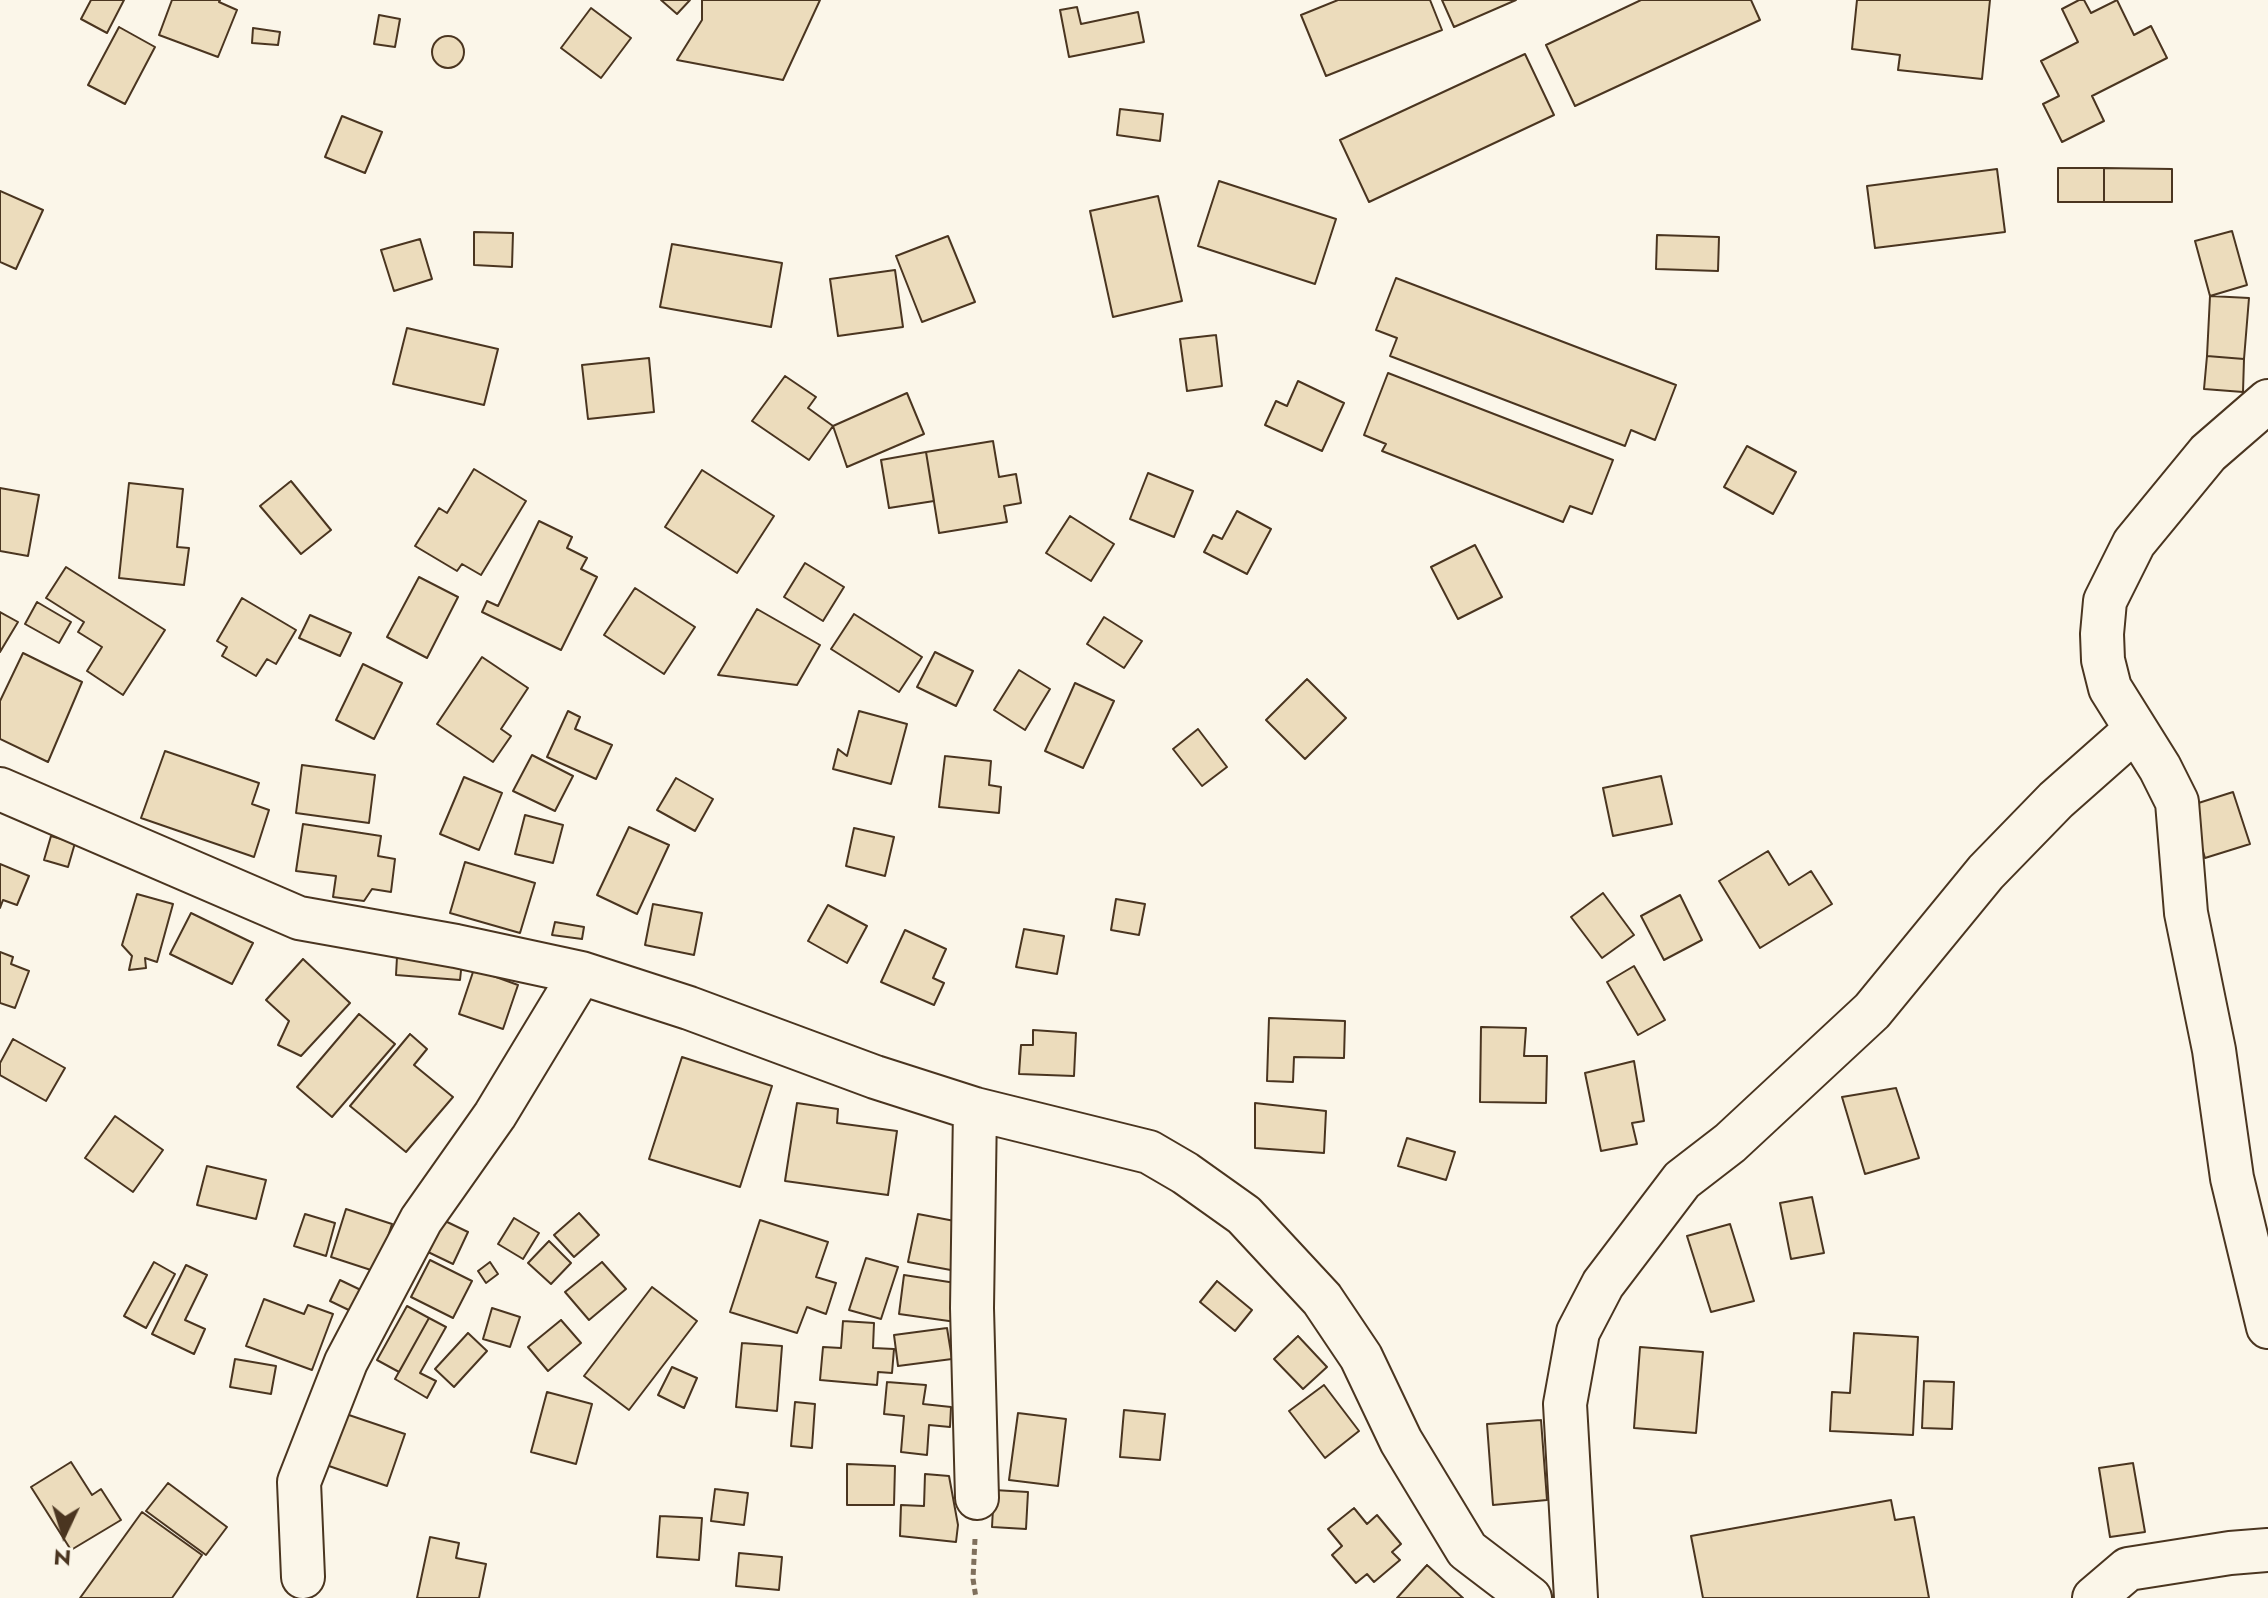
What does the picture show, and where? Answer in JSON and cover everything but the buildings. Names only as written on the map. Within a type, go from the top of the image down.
[{"type":"street","points":[[2268,401],[2208,453],[2151,519],[2123,563],[2105,601],[2102,634],[2103,660],[2110,688],[2134,731],[2160,768],[2177,802],[2186,913],[2214,1050],[2232,1178],[2268,1327]]},
{"type":"street","points":[[1576,1598],[1565,1404],[1578,1332],[1603,1284],[1682,1180],[1730,1143],[1872,1011],[1986,872],[2056,800],[2134,731]]},
{"type":"street","points":[[0,789],[299,918],[456,946],[581,973],[975,1109],[1149,1152],[1244,1215],[1322,1299],[1361,1357],[1401,1441],[1467,1550],[1530,1598]]},
{"type":"street","points":[[303,1577],[299,1482],[346,1362],[421,1220],[495,1115],[581,973]]},
{"type":"street","points":[[975,1109],[972,1308],[977,1498]]},
{"type":"street","points":[[2094,1598],[2128,1569],[2183,1559],[2268,1550]]},
{"type":"path","points":[[976,1598],[973,1579],[977,1498]]}]
